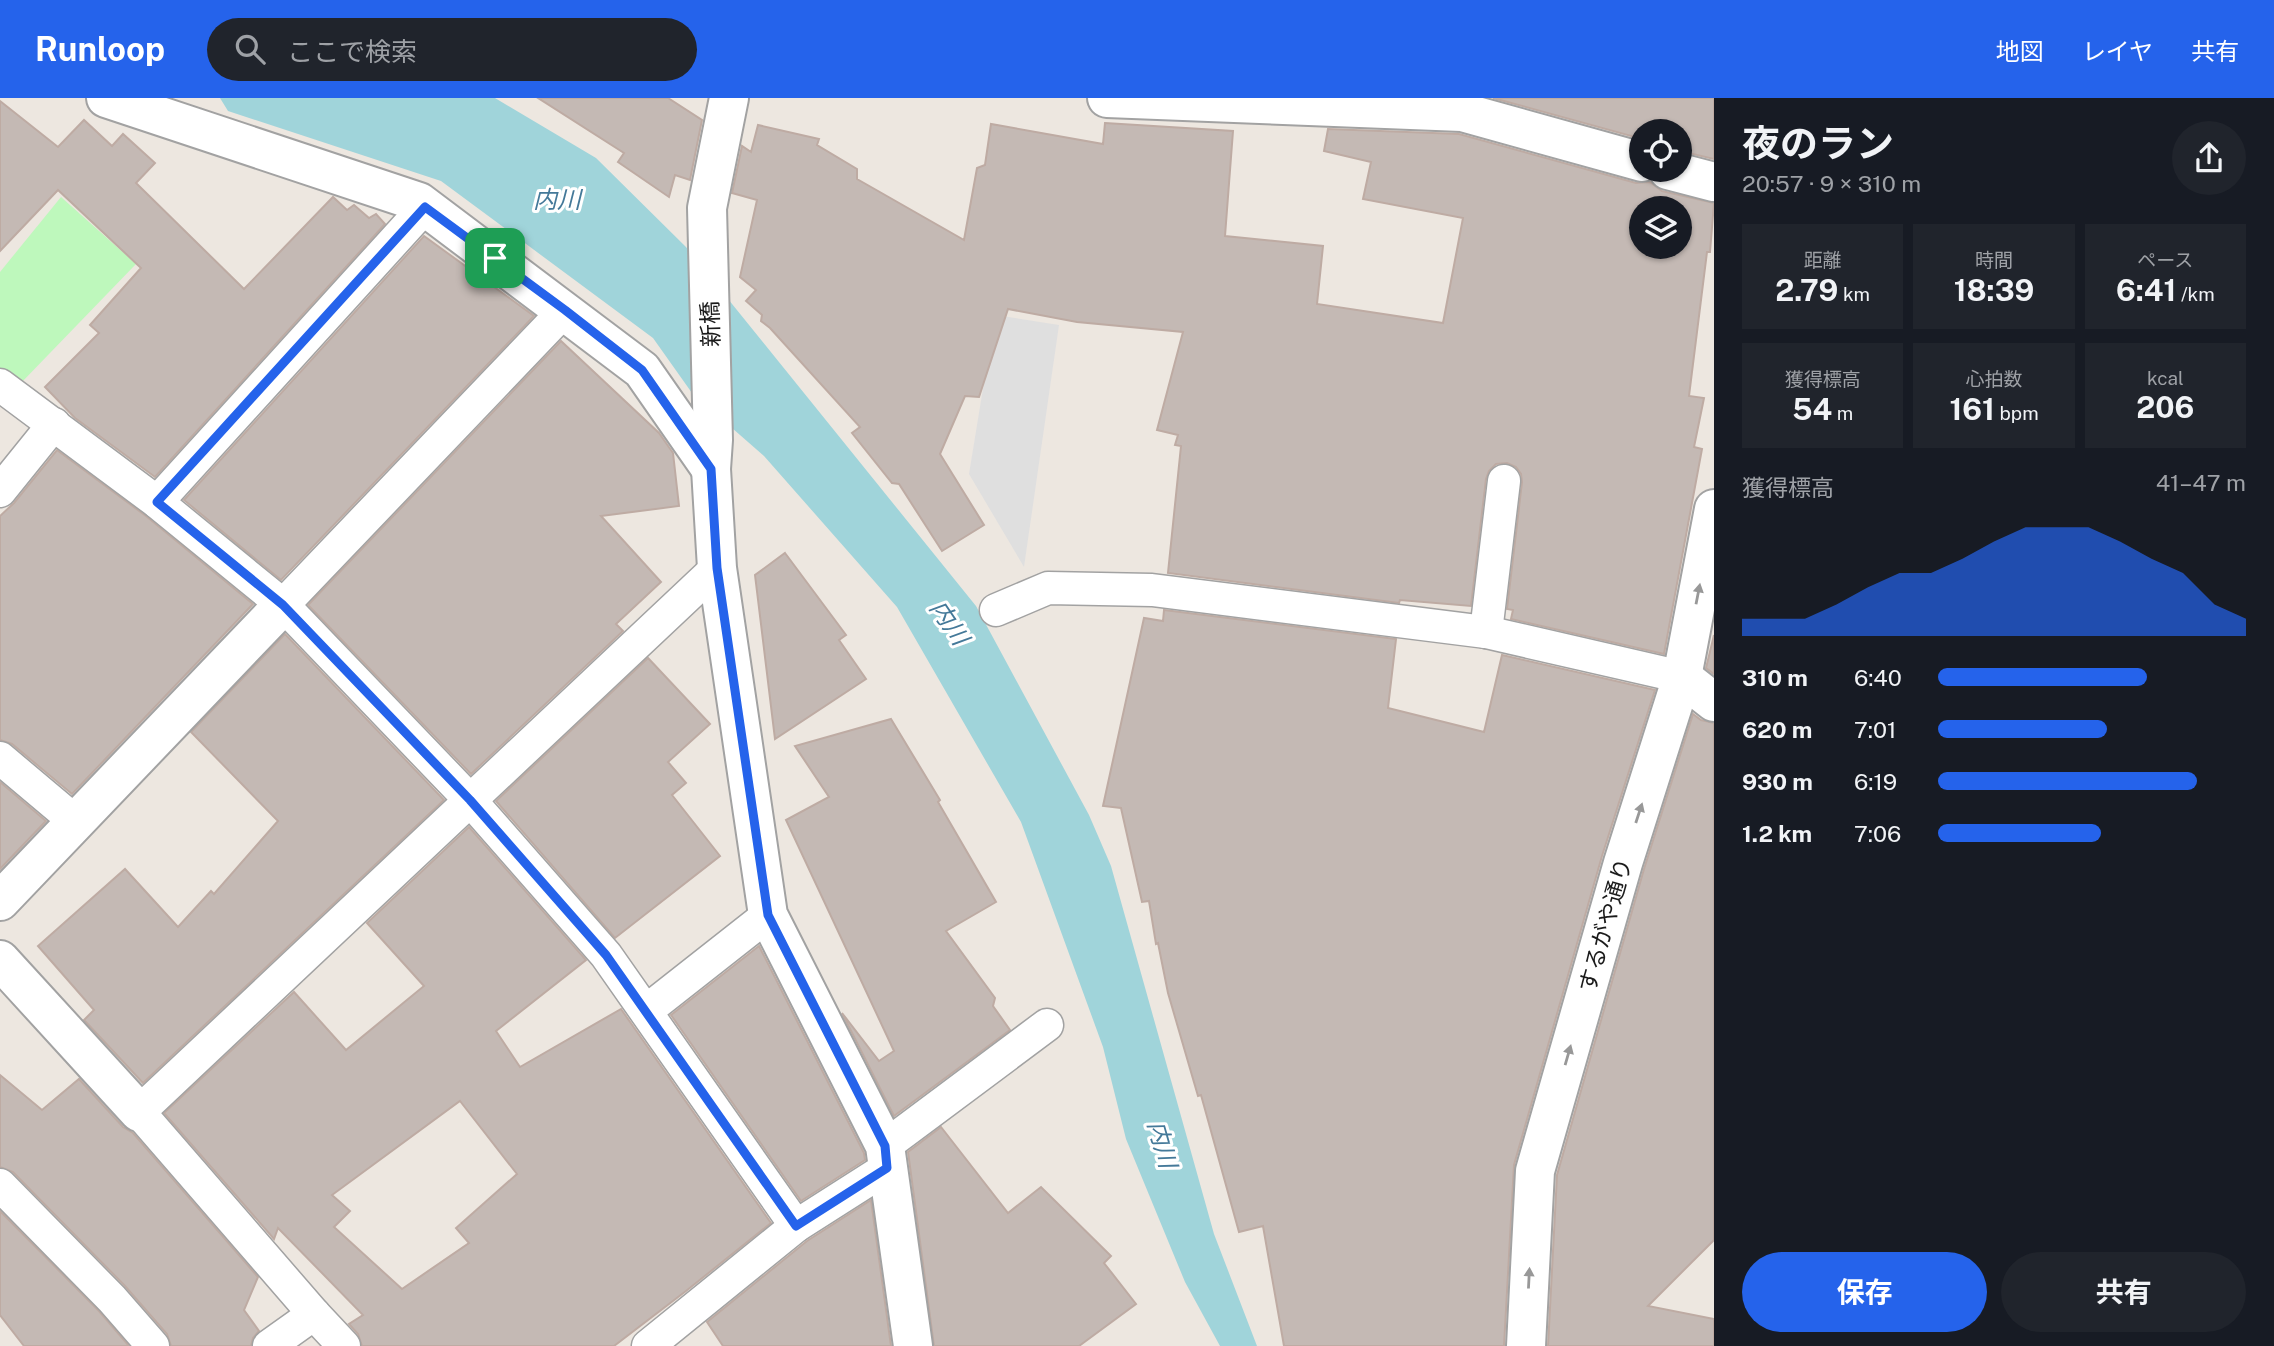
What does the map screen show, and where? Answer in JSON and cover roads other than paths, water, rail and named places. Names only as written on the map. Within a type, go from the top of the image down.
[{"type":"street","points":[[106,98],[419,202],[642,370],[712,454]]},
{"type":"street","name":"新橋","points":[[729,98],[707,208],[717,568],[768,915],[886,1157],[913,1346]]},
{"type":"street","points":[[1107,98],[1462,112],[1629,158]]},
{"type":"street","points":[[1692,177],[1714,183]]},
{"type":"street","name":"するがや通り","points":[[1526,1346],[1535,1171],[1623,863],[1682,677],[1714,509]]},
{"type":"street","points":[[0,901],[283,605]]},
{"type":"street","points":[[1682,677],[1714,702]]},
{"type":"street","points":[[0,960],[139,1112]]},
{"type":"lane","points":[[157,502],[425,207]]},
{"type":"lane","points":[[283,605],[565,310]]},
{"type":"lane","points":[[0,385],[157,502],[283,605],[470,800],[606,955],[796,1226]]},
{"type":"lane","points":[[0,491],[54,424]]},
{"type":"lane","points":[[1486,632],[1504,481]]},
{"type":"lane","points":[[344,1346],[139,1112],[717,568]]},
{"type":"lane","points":[[996,610],[1048,588],[1152,590],[1486,632],[1682,677]]},
{"type":"lane","points":[[0,758],[76,822]]},
{"type":"lane","points":[[646,1011],[768,915]]},
{"type":"lane","points":[[648,1346],[1047,1025]]},
{"type":"lane","points":[[0,1185],[112,1299],[153,1346]]},
{"type":"lane","points":[[269,1346],[314,1314]]},
{"type":"water","name":"内川","points":[[220,98],[495,98],[596,158],[686,247],[976,606],[1089,815],[1111,866],[1214,1234],[1257,1346],[1220,1346],[1185,1282],[1126,1139],[1103,1047],[1021,822],[897,607],[764,456],[692,393],[653,338],[441,181],[228,111]]}]
